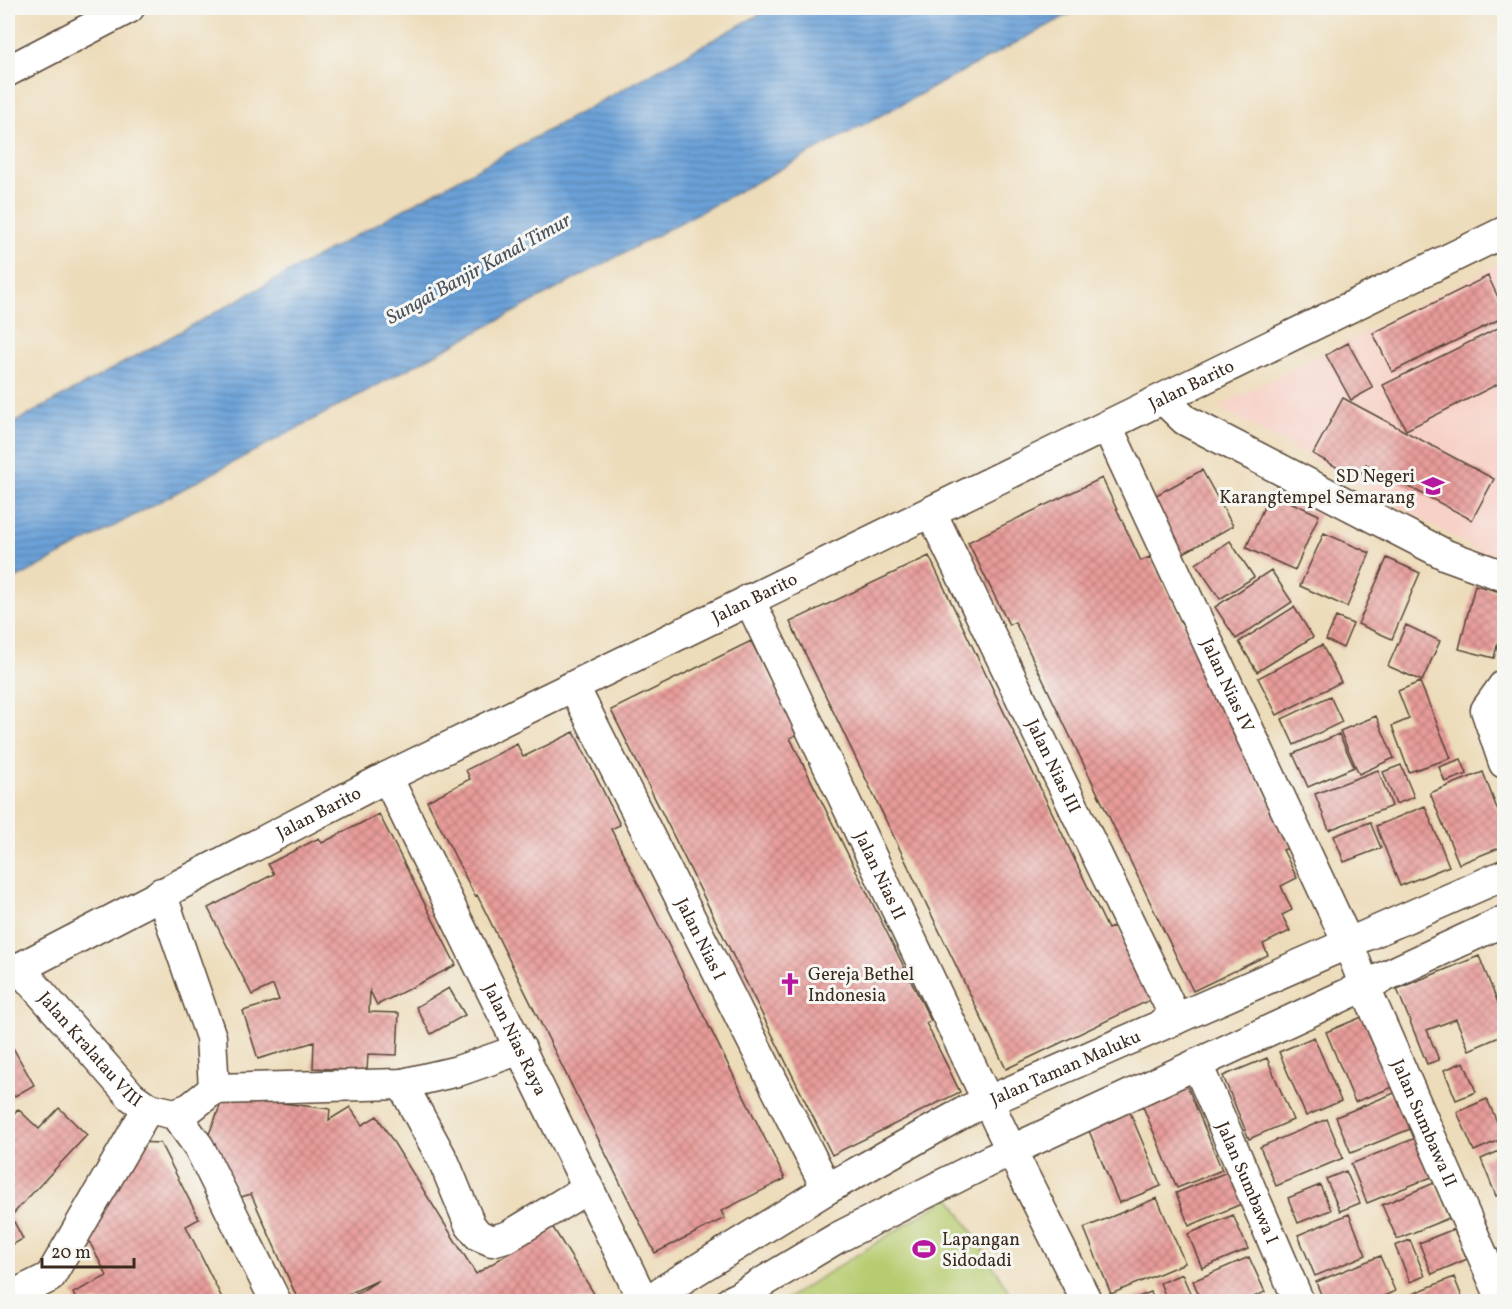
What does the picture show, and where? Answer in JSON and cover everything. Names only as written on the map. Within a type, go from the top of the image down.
[{"type":"street","points":[[8,71],[128,8]]},
{"type":"street","name":"Jalan Barito","points":[[13,971],[387,777],[1504,232]]},
{"type":"street","points":[[1163,399],[1185,420],[1446,555],[1504,576]]},
{"type":"street","name":"Jalan Nias IV","points":[[1107,426],[1349,945]]},
{"type":"street","name":"Jalan Nias III","points":[[931,512],[1176,1019]]},
{"type":"street","name":"Jalan Nias II","points":[[749,599],[1011,1150],[1087,1302]]},
{"type":"street","points":[[1504,685],[1486,710],[1504,763]]},
{"type":"street","name":"Jalan Nias I","points":[[574,687],[827,1189]]},
{"type":"street","name":"Jalan Nias Raya","points":[[387,777],[644,1302]]},
{"type":"street","name":"Jalan Taman Maluku","points":[[644,1302],[827,1189],[988,1101],[1349,945],[1504,875]]},
{"type":"street","points":[[162,893],[211,1037],[214,1089]]},
{"type":"street","points":[[730,1302],[837,1238],[1011,1150],[1504,921]]},
{"type":"street","name":"Jalan Sumbawa II","points":[[1349,945],[1365,987],[1503,1302]]},
{"type":"street","name":"Jalan Kralatau VIII","points":[[13,971],[131,1096],[162,1111],[199,1147],[276,1302]]},
{"type":"street","points":[[8,1298],[54,1289],[162,1111],[190,1108],[214,1089],[402,1084],[458,1071],[520,1049]]},
{"type":"street","name":"Jalan Sumbawa I","points":[[1197,1064],[1299,1302]]},
{"type":"street","points":[[402,1084],[444,1162],[470,1225],[478,1235],[492,1241],[509,1236],[588,1188]]},
{"type":"shaded area","name":"SD Negeri Karangtempel Semarang","points":[[1504,261],[1504,565],[1218,407]]},
{"type":"green space","name":"Lapangan Sidodadi","points":[[950,1197],[1015,1301],[781,1302]]},
{"type":"water","name":"Sungai Banjir Kanal Timur","points":[[771,8],[1081,8],[8,583],[8,426]]},
{"type":"building","points":[[1488,276],[1504,310],[1504,317],[1392,372],[1373,333]]},
{"type":"building","points":[[1504,325],[1504,381],[1406,430],[1383,385]]},
{"type":"building","points":[[1348,343],[1373,388],[1351,400],[1326,355]]},
{"type":"building","points":[[1343,398],[1494,479],[1472,520],[1366,464],[1358,479],[1313,454]]},
{"type":"building","points":[[1202,470],[1233,526],[1180,555],[1149,499]]},
{"type":"building","points":[[1102,478],[1141,561],[1150,557],[1172,601],[1291,847],[1283,850],[1297,878],[1281,886],[1292,910],[1282,915],[1290,931],[1263,944],[1268,955],[1193,991],[1015,622],[1009,625],[968,542]]},
{"type":"building","points":[[1270,493],[1319,515],[1295,570],[1246,548]]},
{"type":"building","points":[[1324,533],[1370,553],[1347,607],[1300,586]]},
{"type":"building","points":[[1230,541],[1254,577],[1220,599],[1196,564]]},
{"type":"building","points":[[929,556],[1108,929],[1117,925],[1152,999],[1006,1069],[790,622]]},
{"type":"building","points":[[1387,558],[1420,573],[1392,639],[1358,624]]},
{"type":"building","points":[[1271,570],[1292,602],[1236,639],[1215,607]]},
{"type":"building","points":[[1475,585],[1504,593],[1504,618],[1494,658],[1459,649]]},
{"type":"building","points":[[1294,607],[1313,637],[1257,672],[1239,642]]},
{"type":"building","points":[[1336,617],[1353,624],[1343,648],[1326,640]]},
{"type":"building","points":[[1406,625],[1440,641],[1422,681],[1388,666]]},
{"type":"building","points":[[751,641],[798,734],[790,738],[931,1021],[926,1023],[960,1092],[832,1155],[611,710]]},
{"type":"building","points":[[1322,645],[1341,682],[1277,715],[1258,678]]},
{"type":"building","points":[[1420,682],[1451,758],[1409,772],[1392,726],[1409,719],[1398,691]]},
{"type":"building","points":[[1330,696],[1342,722],[1294,745],[1282,719]]},
{"type":"building","points":[[1376,716],[1394,758],[1359,774],[1340,731]]},
{"type":"building","points":[[574,732],[620,825],[611,829],[785,1179],[721,1211],[725,1218],[655,1253],[477,895],[475,896],[427,801],[470,779],[466,770],[517,744],[523,757]]},
{"type":"building","points":[[1339,734],[1354,767],[1308,787],[1293,754]]},
{"type":"building","points":[[1461,759],[1467,774],[1445,782],[1439,767]]},
{"type":"building","points":[[1401,765],[1414,797],[1396,804],[1383,772]]},
{"type":"building","points":[[1378,770],[1392,806],[1329,830],[1315,794]]},
{"type":"building","points":[[1483,772],[1504,827],[1504,846],[1459,864],[1430,793]]},
{"type":"building","points":[[1425,806],[1449,866],[1400,886],[1376,826]]},
{"type":"building","points":[[379,814],[456,965],[377,1005],[370,991],[369,1012],[399,1013],[397,1055],[368,1054],[367,1071],[313,1068],[314,1042],[258,1059],[243,1011],[279,1000],[273,985],[252,995],[208,908],[274,874],[268,864],[319,838],[322,843]]},
{"type":"building","points":[[1370,822],[1381,848],[1344,862],[1334,836]]},
{"type":"building","points":[[1479,956],[1504,1018],[1504,1035],[1469,1050],[1456,1019],[1427,1030],[1439,1060],[1427,1064],[1397,989]]},
{"type":"building","points":[[449,988],[465,1015],[431,1034],[416,1007]]},
{"type":"building","points":[[1369,1014],[1398,1085],[1355,1102],[1326,1032]]},
{"type":"building","points":[[1314,1037],[1341,1101],[1306,1116],[1279,1052]]},
{"type":"building","points":[[8,1039],[34,1085],[8,1100]]},
{"type":"building","points":[[1267,1058],[1293,1120],[1249,1139],[1223,1076]]},
{"type":"building","points":[[1464,1062],[1476,1092],[1456,1100],[1444,1070]]},
{"type":"building","points":[[1186,1083],[1222,1170],[1177,1188],[1141,1102]]},
{"type":"building","points":[[1404,1089],[1420,1125],[1351,1153],[1336,1117]]},
{"type":"building","points":[[224,1096],[330,1109],[329,1120],[350,1107],[362,1125],[377,1116],[476,1274],[552,1226],[598,1300],[344,1302],[379,1280],[331,1302],[299,1302],[251,1194],[241,1197],[209,1134]]},
{"type":"building","points":[[1487,1099],[1504,1138],[1474,1151],[1457,1112]]},
{"type":"building","points":[[59,1108],[87,1135],[11,1216],[23,1239],[8,1247],[8,1120],[18,1109],[39,1129]]},
{"type":"building","points":[[1129,1110],[1161,1186],[1119,1203],[1087,1126]]},
{"type":"building","points":[[1327,1119],[1343,1158],[1276,1186],[1260,1147]]},
{"type":"building","points":[[1418,1137],[1434,1176],[1367,1203],[1351,1164]]},
{"type":"building","points":[[134,1142],[160,1143],[199,1219],[186,1226],[224,1302],[77,1302],[73,1293],[107,1276],[86,1235]]},
{"type":"building","points":[[1504,1149],[1504,1193],[1496,1196],[1481,1159]]},
{"type":"building","points":[[1232,1170],[1246,1202],[1189,1226],[1176,1193]]},
{"type":"building","points":[[1346,1171],[1360,1203],[1340,1211],[1326,1179]]},
{"type":"building","points":[[1434,1183],[1449,1218],[1397,1239],[1382,1205]]},
{"type":"building","points":[[1320,1185],[1331,1210],[1298,1223],[1288,1198]]},
{"type":"building","points":[[1157,1198],[1185,1263],[1111,1294],[1084,1228]]},
{"type":"building","points":[[1349,1214],[1366,1255],[1315,1276],[1298,1235]]},
{"type":"building","points":[[1233,1215],[1248,1249],[1202,1268],[1188,1234]]},
{"type":"building","points":[[1454,1229],[1467,1259],[1432,1274],[1419,1243]]},
{"type":"building","points":[[1410,1240],[1425,1276],[1410,1282],[1395,1246]]},
{"type":"building","points":[[1380,1256],[1395,1291],[1371,1302],[1324,1302],[1316,1282]]},
{"type":"building","points":[[1249,1257],[1265,1292],[1243,1302],[1202,1302],[1193,1281]]},
{"type":"building","points":[[1182,1274],[1194,1302],[1168,1302],[1160,1283]]},
{"type":"building","points":[[1454,1277],[1464,1302],[1409,1302],[1407,1296]]},
{"type":"building","points":[[1151,1292],[1155,1302],[1128,1302],[1128,1301]]},
{"type":"place","name":"SD Negeri Karangtempel Semarang","points":[[1433,486]]},
{"type":"place","name":"Gereja Bethel Indonesia","points":[[790,984]]},
{"type":"place","name":"Lapangan Sidodadi","points":[[924,1249]]}]
